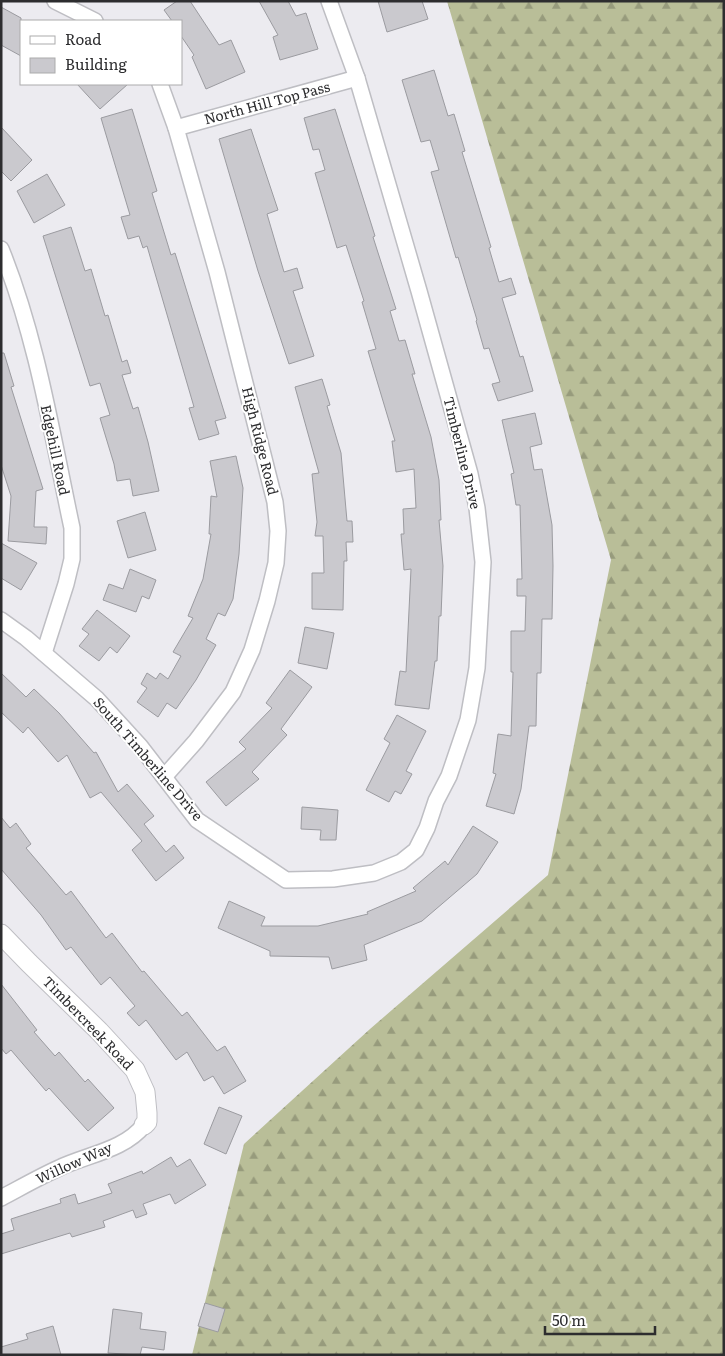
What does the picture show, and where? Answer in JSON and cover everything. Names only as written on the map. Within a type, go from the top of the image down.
[{"type":"street","points":[[55,1],[93,20]]},
{"type":"street","name":"Timberline Drive","points":[[329,1],[357,78],[470,474],[477,508],[483,562],[477,668],[468,720],[449,776],[436,801],[427,828],[416,850],[402,862],[374,873],[363,875]]},
{"type":"street","name":"North Hill Top Pass","points":[[176,128],[357,78]]},
{"type":"street","name":"High Ridge Road","points":[[160,85],[176,128],[222,291],[275,502],[278,530],[276,562],[267,601],[252,650],[233,692],[196,741],[164,777]]},
{"type":"street","name":"Edgehill Road","points":[[1,249],[12,275],[30,335],[72,528],[72,560],[44,653]]},
{"type":"street","name":"South Timberline Drive","points":[[1,620],[26,638],[97,699],[140,746],[197,820],[286,880],[333,879],[363,875]]},
{"type":"street","name":"Timbercreek Road","points":[[1,934],[28,964],[99,1031],[135,1070],[145,1092],[147,1122],[144,1125]]},
{"type":"street","name":"Willow Way","points":[[1,1198],[60,1167],[116,1146],[138,1133],[144,1125]]},
{"type":"green space","points":[[447,1],[724,1],[724,1355],[192,1355],[244,1144],[370,1029],[548,875],[611,560]]},
{"type":"building","points":[[177,1],[190,1],[219,45],[231,40],[245,72],[206,89],[192,57],[194,55],[182,37],[182,20],[171,20],[164,10]]},
{"type":"building","points":[[259,1],[288,1],[296,16],[306,13],[318,49],[280,60],[273,37],[278,35]]},
{"type":"building","points":[[378,1],[422,1],[428,19],[387,32]]},
{"type":"building","points":[[1,7],[21,18],[20,55],[1,45]]},
{"type":"building","points":[[434,70],[448,116],[454,114],[465,151],[462,152],[491,247],[489,248],[499,282],[511,278],[516,294],[502,298],[520,357],[523,356],[533,391],[498,401],[492,384],[500,382],[489,348],[484,349],[477,320],[458,257],[456,258],[431,172],[439,170],[430,140],[421,142],[402,80]]},
{"type":"building","points":[[78,85],[127,85],[100,109]]},
{"type":"building","points":[[132,109],[157,191],[152,193],[171,255],[175,253],[226,418],[215,421],[219,434],[199,440],[189,408],[194,407],[147,246],[143,248],[139,236],[128,239],[121,217],[130,215],[101,118]]},
{"type":"building","points":[[335,109],[396,309],[390,311],[399,341],[405,340],[415,374],[412,374],[431,437],[439,480],[441,520],[439,520],[443,566],[441,616],[439,616],[437,661],[435,661],[429,709],[395,705],[400,671],[406,672],[411,569],[404,570],[401,534],[404,534],[403,509],[416,508],[414,469],[396,472],[392,441],[395,441],[368,351],[376,349],[362,302],[364,301],[346,245],[337,248],[315,173],[325,170],[319,149],[313,150],[304,118]]},
{"type":"building","points":[[1,127],[32,160],[11,181],[1,171]]},
{"type":"building","points":[[251,129],[278,210],[267,214],[284,272],[297,268],[303,288],[293,291],[314,356],[289,364],[258,271],[219,139]]},
{"type":"building","points":[[47,174],[65,205],[34,223],[17,191]]},
{"type":"building","points":[[71,227],[85,271],[91,269],[105,316],[108,315],[122,362],[127,360],[131,373],[122,375],[133,409],[138,407],[159,491],[133,496],[130,479],[117,481],[114,464],[100,418],[110,415],[100,383],[90,386],[43,236]]},
{"type":"building","points":[[1,353],[4,353],[14,386],[11,387],[43,489],[36,491],[34,527],[47,527],[46,544],[8,541],[11,496],[1,465]]},
{"type":"building","points":[[322,379],[330,405],[327,406],[341,453],[347,521],[352,521],[353,542],[346,542],[347,561],[344,561],[343,610],[312,609],[312,573],[324,573],[323,536],[315,536],[317,522],[312,474],[319,473],[295,387]]},
{"type":"building","points":[[535,413],[542,444],[530,447],[534,470],[542,469],[552,525],[552,619],[542,619],[541,673],[537,673],[536,726],[529,726],[521,789],[514,814],[486,806],[496,774],[493,773],[498,734],[511,736],[513,672],[511,672],[511,631],[525,631],[526,596],[517,596],[517,579],[522,579],[520,505],[516,505],[511,474],[514,473],[502,420]]},
{"type":"building","points":[[236,456],[243,488],[239,554],[233,599],[225,616],[218,613],[206,639],[216,645],[196,680],[176,709],[167,703],[158,717],[137,702],[147,688],[141,684],[147,673],[156,679],[160,673],[168,679],[181,656],[173,652],[193,618],[188,616],[203,579],[211,534],[209,534],[211,496],[217,497],[210,461]]},
{"type":"building","points":[[145,512],[156,550],[128,558],[117,521]]},
{"type":"building","points":[[1,543],[37,563],[21,590],[1,578]]},
{"type":"building","points":[[130,569],[156,580],[149,599],[142,596],[136,612],[103,600],[109,584],[123,589]]},
{"type":"building","points":[[97,610],[130,636],[117,653],[110,647],[99,661],[79,646],[89,634],[82,629]]},
{"type":"building","points":[[305,627],[334,633],[327,669],[298,663]]},
{"type":"building","points":[[290,670],[312,687],[281,729],[287,735],[252,772],[259,779],[226,806],[206,782],[246,749],[239,742],[272,708],[266,703]]},
{"type":"building","points":[[1,673],[26,697],[34,689],[59,713],[94,753],[96,752],[118,792],[127,784],[154,816],[144,824],[166,852],[174,845],[184,858],[156,881],[132,850],[142,841],[101,792],[90,798],[67,755],[58,762],[28,727],[23,733],[1,712]]},
{"type":"building","points":[[397,715],[426,731],[406,771],[412,774],[401,794],[395,791],[389,802],[366,790],[390,743],[384,739]]},
{"type":"building","points":[[302,807],[338,810],[336,840],[320,840],[321,830],[301,829]]},
{"type":"building","points":[[1,817],[10,828],[16,823],[31,844],[26,848],[66,895],[71,891],[106,938],[112,933],[142,972],[144,971],[182,1016],[187,1012],[217,1051],[225,1046],[246,1081],[224,1094],[213,1076],[204,1081],[187,1052],[176,1060],[146,1020],[139,1026],[127,1013],[135,1006],[110,977],[101,985],[71,947],[66,950],[41,915],[1,869]]},
{"type":"building","points":[[473,826],[498,842],[477,874],[422,921],[364,945],[367,960],[332,969],[329,957],[270,956],[270,951],[218,928],[229,901],[265,917],[261,926],[318,926],[368,914],[367,912],[416,891],[413,888],[445,861],[448,865]]},
{"type":"building","points":[[1,984],[37,1030],[34,1032],[55,1056],[59,1052],[85,1082],[88,1079],[114,1108],[88,1131],[49,1088],[46,1091],[11,1050],[6,1054],[1,1048]]},
{"type":"building","points":[[219,1107],[242,1116],[226,1154],[204,1144]]},
{"type":"building","points":[[171,1157],[177,1167],[190,1159],[206,1185],[175,1204],[170,1194],[143,1204],[147,1214],[136,1218],[133,1210],[103,1221],[105,1227],[72,1237],[70,1233],[1,1254],[1,1234],[14,1230],[11,1219],[61,1203],[60,1199],[75,1194],[78,1204],[112,1193],[108,1184],[142,1171],[143,1174]]},
{"type":"building","points":[[205,1303],[225,1309],[218,1332],[198,1326]]},
{"type":"building","points":[[113,1309],[142,1313],[140,1329],[166,1332],[164,1350],[142,1347],[140,1355],[108,1353]]},
{"type":"building","points":[[53,1326],[61,1355],[1,1355],[1,1347],[28,1339],[26,1334]]}]
